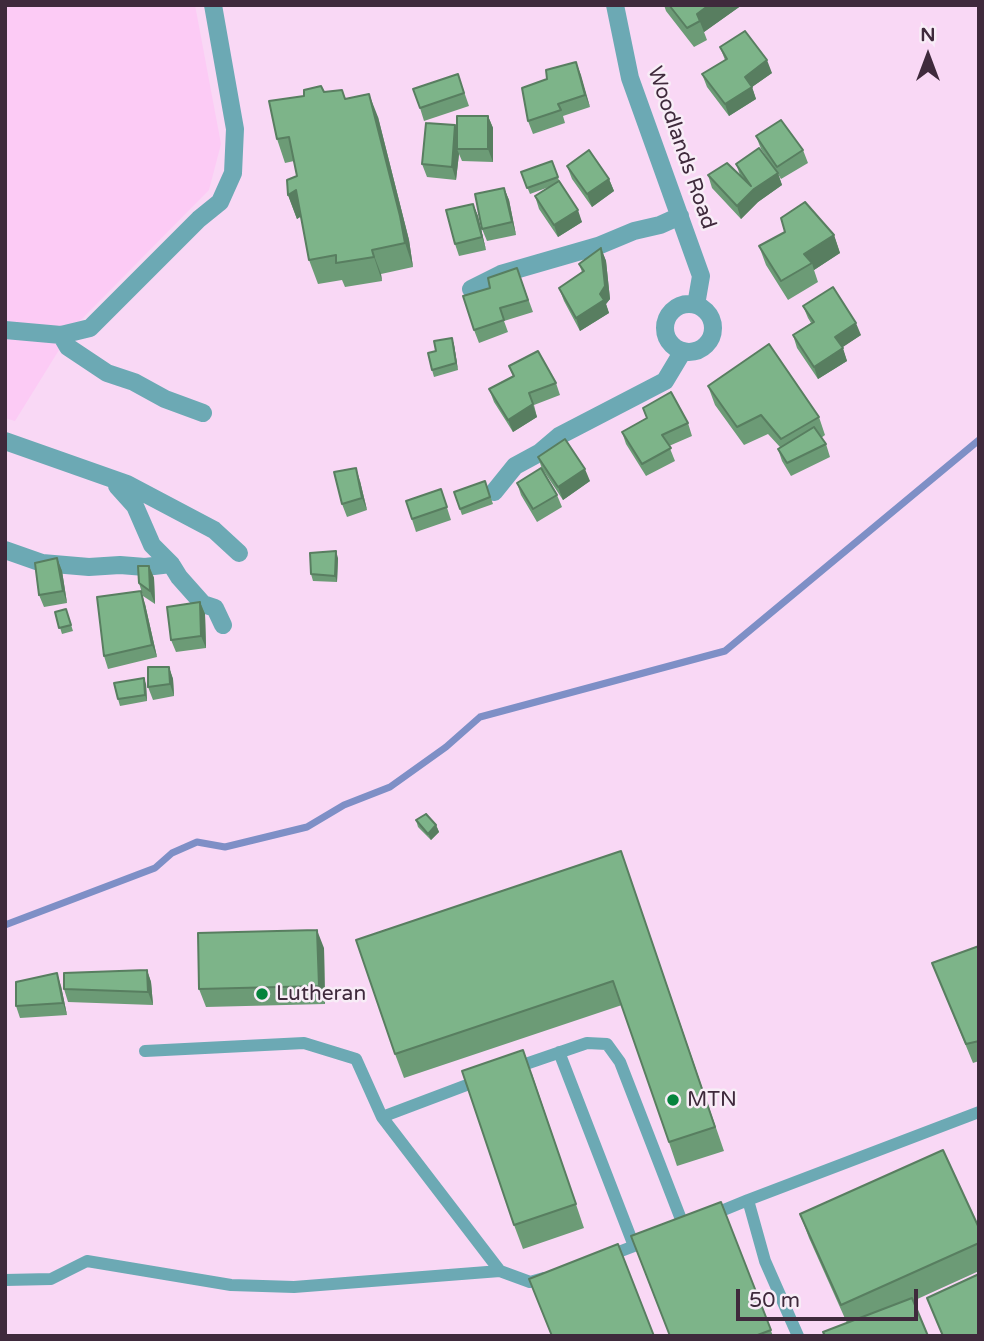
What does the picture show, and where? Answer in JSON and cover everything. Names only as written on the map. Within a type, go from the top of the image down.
[{"type":"street","points":[[5,330],[61,335],[90,328],[199,219],[220,202],[233,173],[235,129],[213,5]]},
{"type":"street","name":"Woodlands Road","points":[[615,5],[630,78],[701,275],[696,305]]},
{"type":"street","points":[[471,289],[501,274],[598,246],[680,216]]},
{"type":"street","points":[[683,305],[696,305],[706,311],[713,322],[713,334],[706,345],[695,352],[683,351],[672,345],[666,334],[666,322],[672,311],[683,305]]},
{"type":"street","points":[[61,335],[68,348],[107,373],[203,413]]},
{"type":"street","points":[[494,492],[515,466],[539,453],[559,436],[665,382],[683,351]]},
{"type":"street","points":[[5,440],[102,477],[128,484],[214,530],[239,552]]},
{"type":"street","points":[[102,477],[121,488],[129,497],[143,521],[152,545],[203,604],[215,608],[223,625]]},
{"type":"street","points":[[6,552],[42,563],[89,568],[171,564]]},
{"type":"lane","points":[[145,1051],[304,1043],[356,1059],[382,1117],[500,1271]]},
{"type":"lane","points":[[382,1117],[559,1052],[587,1043],[607,1044],[620,1062],[671,1232]]},
{"type":"lane","points":[[559,1052],[634,1246]]},
{"type":"lane","points":[[596,1260],[748,1199],[979,1112]]},
{"type":"lane","points":[[748,1199],[765,1261],[798,1336]]},
{"type":"lane","points":[[5,1280],[51,1279],[87,1261],[231,1285],[294,1287],[500,1271],[530,1282],[558,1275]]},
{"type":"shaded area","points":[[5,5],[195,5],[221,144],[209,190],[72,329],[15,421],[5,418]]},
{"type":"building","points":[[669,5],[709,5],[697,14],[700,21],[687,28]]},
{"type":"building","points":[[745,31],[767,60],[745,77],[752,87],[725,104],[702,74],[727,59],[720,47]]},
{"type":"building","points":[[576,62],[585,95],[558,104],[561,110],[528,121],[522,88],[547,79],[546,70]]},
{"type":"building","points":[[458,74],[464,93],[420,108],[413,89]]},
{"type":"building","points":[[321,86],[324,92],[342,90],[345,99],[369,94],[405,243],[372,250],[374,257],[336,263],[336,255],[309,260],[296,190],[288,195],[287,180],[297,176],[289,137],[277,139],[269,101],[304,96],[304,90]]},
{"type":"building","points":[[457,116],[488,116],[488,149],[457,149]]},
{"type":"building","points":[[781,120],[803,150],[777,167],[756,136]]},
{"type":"building","points":[[426,123],[455,125],[452,167],[422,164]]},
{"type":"building","points":[[759,148],[778,173],[754,189],[737,206],[708,175],[727,163],[751,186],[736,164]]},
{"type":"building","points":[[589,150],[609,179],[587,194],[567,166]]},
{"type":"building","points":[[552,161],[558,177],[527,188],[521,172]]},
{"type":"building","points":[[559,181],[578,210],[554,225],[535,196]]},
{"type":"building","points":[[504,188],[512,222],[482,229],[475,194]]},
{"type":"building","points":[[805,202],[834,235],[804,254],[812,263],[781,281],[759,246],[785,232],[781,218]]},
{"type":"building","points":[[473,204],[482,237],[455,244],[446,210]]},
{"type":"building","points":[[601,248],[605,286],[600,294],[604,300],[576,318],[559,288],[584,271],[579,264]]},
{"type":"building","points":[[517,268],[528,300],[500,308],[504,320],[474,330],[463,296],[490,288],[488,278]]},
{"type":"building","points":[[833,287],[856,323],[835,337],[843,348],[814,367],[793,335],[814,322],[803,306]]},
{"type":"building","points":[[452,338],[456,363],[432,370],[428,353],[436,351],[434,341]]},
{"type":"building","points":[[769,344],[819,417],[781,439],[761,415],[737,427],[708,386]]},
{"type":"building","points":[[538,351],[556,383],[529,393],[533,404],[508,420],[489,389],[514,376],[509,366]]},
{"type":"building","points":[[671,392],[688,423],[662,435],[671,448],[642,464],[622,432],[647,418],[643,408]]},
{"type":"building","points":[[814,427],[826,444],[787,463],[778,449]]},
{"type":"building","points":[[565,439],[585,469],[558,487],[538,457]]},
{"type":"building","points":[[356,468],[362,498],[342,504],[334,472]]},
{"type":"building","points":[[541,468],[557,495],[533,509],[517,483]]},
{"type":"building","points":[[485,481],[490,497],[460,509],[454,492]]},
{"type":"building","points":[[441,489],[447,507],[412,519],[406,501]]},
{"type":"building","points":[[336,551],[335,576],[311,574],[310,553]]},
{"type":"building","points":[[57,558],[63,591],[39,595],[35,563]]},
{"type":"building","points":[[138,566],[149,566],[150,591],[139,583]]},
{"type":"building","points":[[141,591],[152,645],[104,656],[97,597]]},
{"type":"building","points":[[200,602],[201,636],[171,640],[167,607]]},
{"type":"building","points":[[66,609],[71,625],[59,628],[55,612]]},
{"type":"building","points":[[148,667],[169,667],[170,684],[148,687]]},
{"type":"building","points":[[144,678],[145,695],[118,699],[114,683]]},
{"type":"building","points":[[426,814],[436,825],[428,834],[416,820]]},
{"type":"building","points":[[621,851],[715,1127],[669,1142],[613,981],[395,1054],[356,940]]},
{"type":"building","points":[[317,930],[319,986],[199,989],[198,933]]},
{"type":"building","points":[[979,946],[979,1041],[966,1044],[932,963]]},
{"type":"building","points":[[147,970],[148,992],[64,989],[64,973]]},
{"type":"building","points":[[57,973],[63,1003],[16,1006],[16,982]]},
{"type":"building","points":[[523,1050],[576,1204],[514,1225],[462,1071]]},
{"type":"building","points":[[943,1150],[979,1228],[979,1243],[841,1305],[800,1214]]},
{"type":"building","points":[[721,1202],[771,1330],[755,1336],[670,1336],[631,1236]]},
{"type":"building","points":[[618,1244],[654,1336],[552,1336],[529,1279]]},
{"type":"building","points":[[979,1274],[979,1336],[943,1336],[927,1298]]},
{"type":"building","points":[[912,1298],[928,1336],[825,1336],[823,1332]]},
{"type":"waterway","points":[[5,925],[155,868],[172,853],[197,842],[225,847],[307,827],[344,805],[390,787],[446,747],[480,717],[725,651],[979,440]]},
{"type":"place","name":"Lutheran","points":[[262,994]]},
{"type":"place","name":"MTN","points":[[673,1100]]}]
